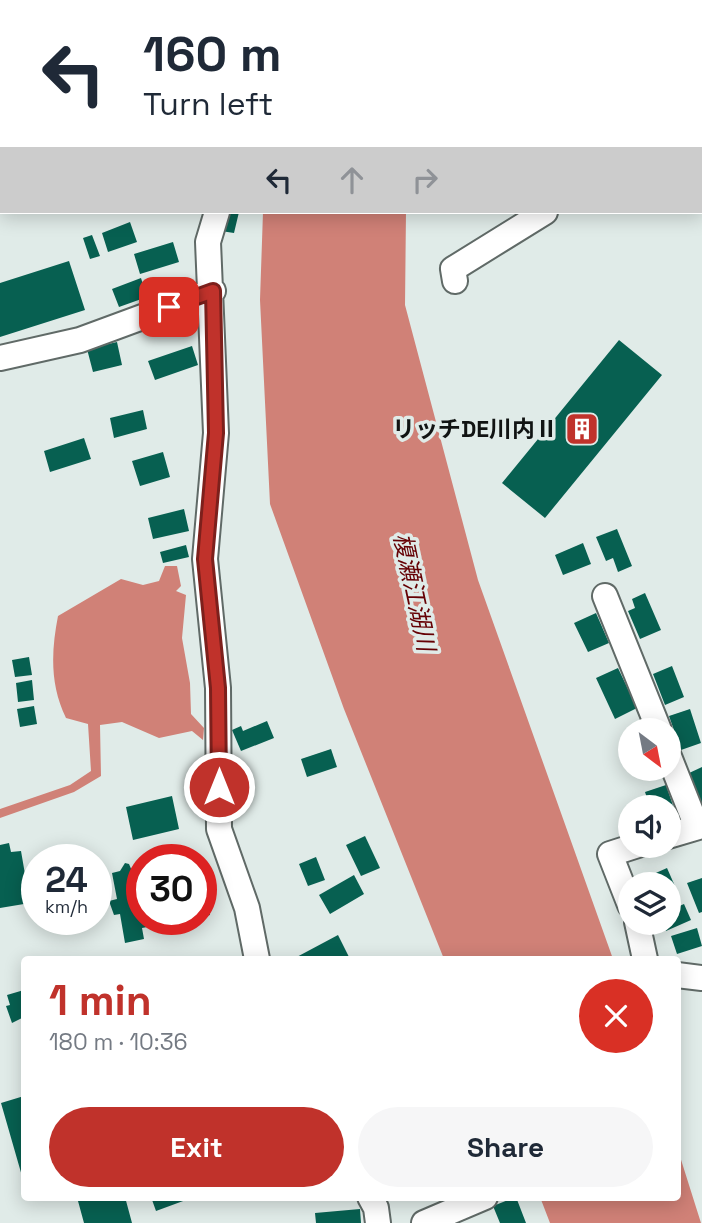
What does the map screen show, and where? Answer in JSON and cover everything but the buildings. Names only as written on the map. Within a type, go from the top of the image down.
[{"type":"street","points":[[216,214],[208,243],[213,291],[216,433],[205,559],[218,688],[219,829],[247,908],[256,956]]},
{"type":"street","points":[[455,281],[453,269],[542,214]]},
{"type":"street","points":[[0,358],[80,340],[213,291]]},
{"type":"street","points":[[606,596],[654,718]]},
{"type":"street","points":[[680,781],[700,826],[681,832]]},
{"type":"street","points":[[618,852],[611,854],[618,873]]},
{"type":"street","points":[[640,935],[644,956]]},
{"type":"street","points":[[681,975],[702,978]]},
{"type":"street","points":[[372,1201],[378,1223]]},
{"type":"street","points":[[424,1223],[476,1201]]},
{"type":"water","name":"榎瀬江湖川","points":[[263,214],[406,214],[405,305],[478,580],[612,956],[443,956],[344,709],[270,504],[260,300]]},
{"type":"water","points":[[165,566],[177,566],[181,586],[176,591],[186,595],[182,638],[190,683],[191,714],[204,728],[203,740],[192,731],[159,738],[122,722],[100,725],[101,776],[74,792],[0,818],[0,809],[70,785],[91,771],[88,724],[66,718],[57,693],[53,655],[58,616],[121,579],[143,585],[159,581]]},
{"type":"water","points":[[681,1160],[701,1223],[550,1223],[542,1201],[681,1201]]},
{"type":"place","name":"リッチDE川内Ⅱ","points":[[582,429]]},
{"type":"route","points":[[169,307],[213,291],[216,433],[205,559],[218,688],[219,787]]}]
